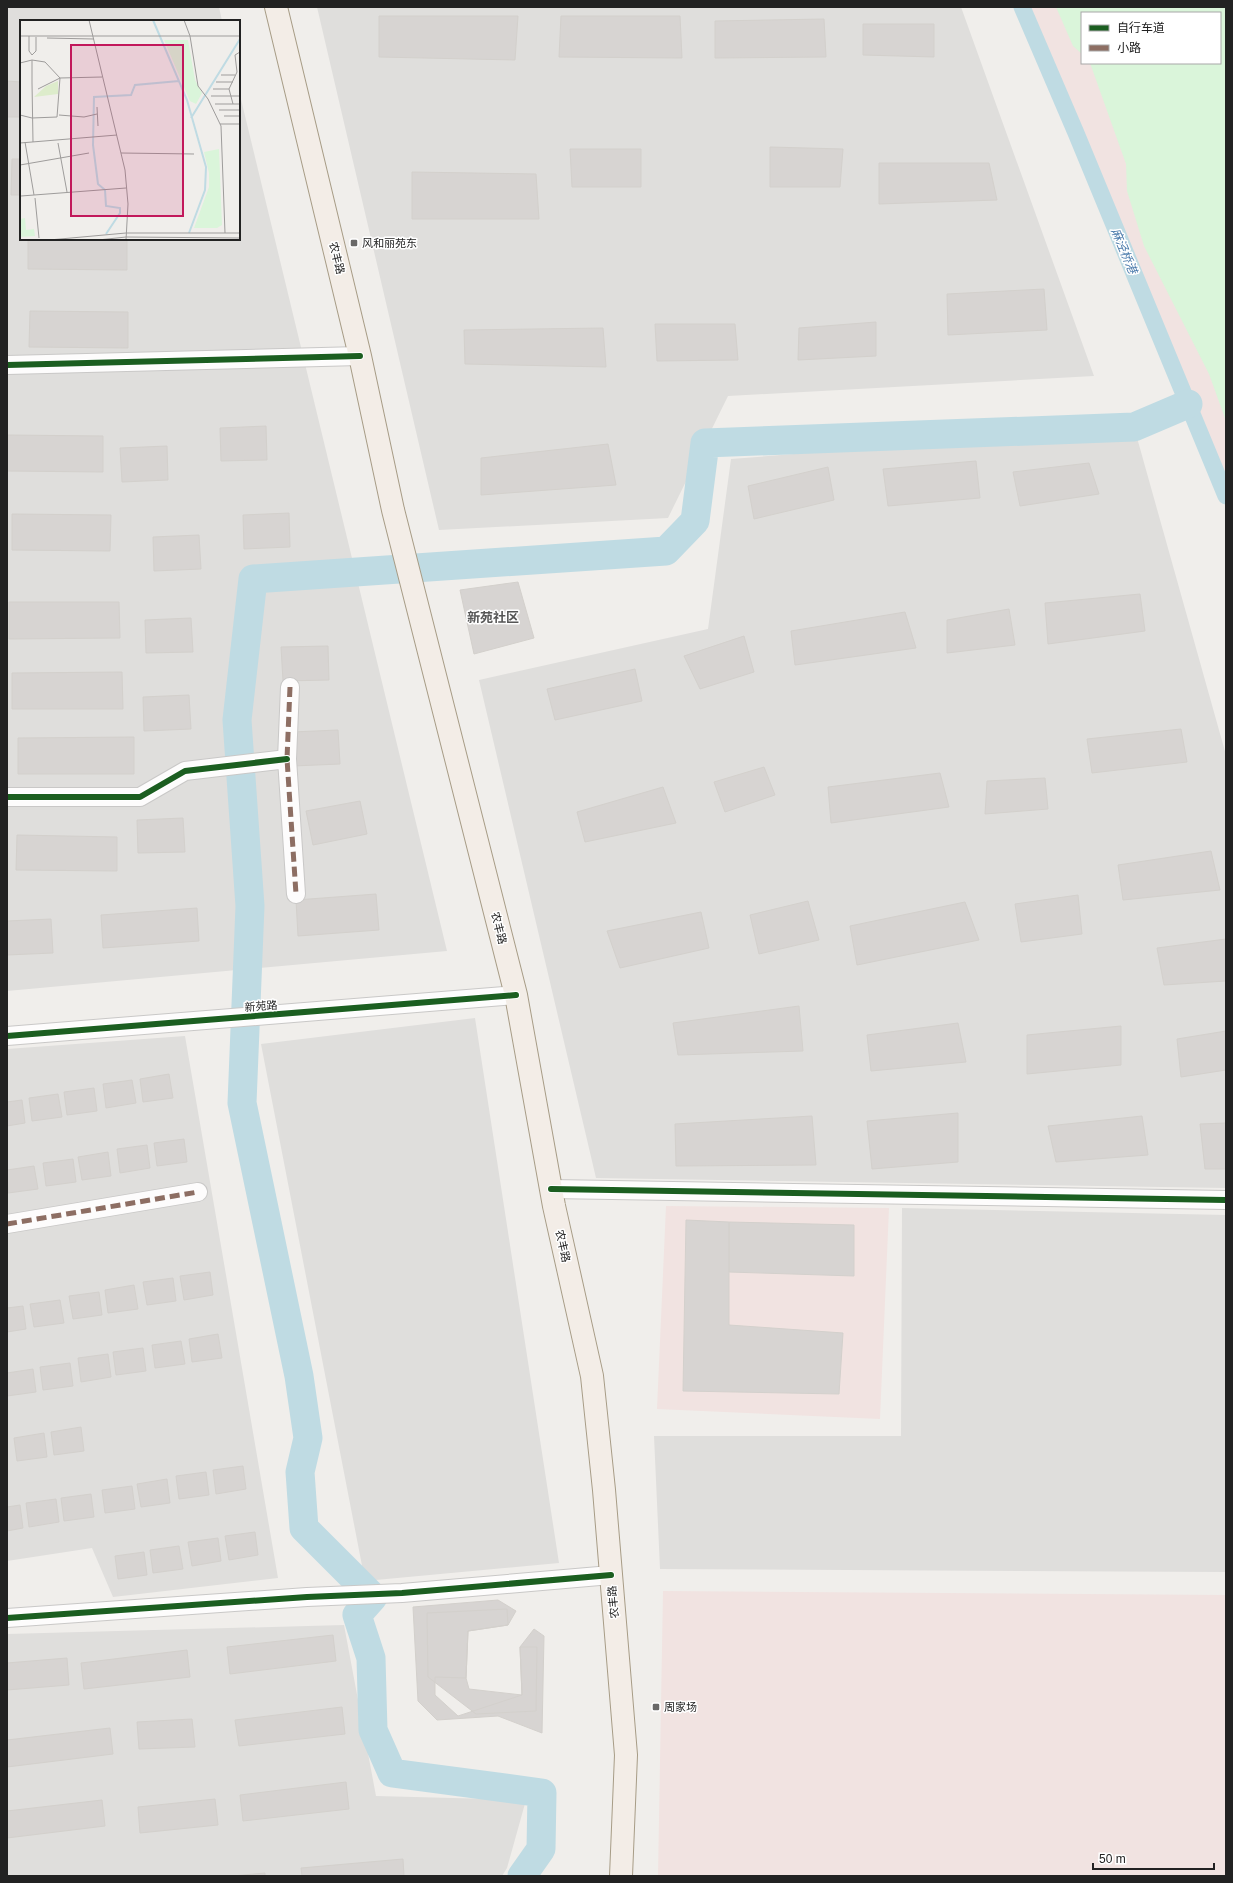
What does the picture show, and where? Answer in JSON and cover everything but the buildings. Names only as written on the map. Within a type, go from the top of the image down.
[{"type":"main road","name":"农丰路","points":[[276,7],[360,356],[393,510],[424,626],[516,996],[551,1190],[592,1376],[626,1755],[621,1876]]},
{"type":"street","points":[[7,365],[360,356]]},
{"type":"street","points":[[290,687],[287,759],[296,894]]},
{"type":"street","points":[[7,797],[140,797],[185,771],[287,759]]},
{"type":"street","name":"新苑路","points":[[7,1036],[516,996]]},
{"type":"street","points":[[551,1190],[1226,1200]]},
{"type":"street","points":[[7,1224],[198,1192]]},
{"type":"street","points":[[7,1618],[307,1597],[402,1593],[611,1575]]},
{"type":"shaded area","points":[[7,7],[219,7],[222,20],[20,20],[20,240],[240,240],[240,95],[447,951],[7,991]]},
{"type":"shaded area","points":[[317,7],[961,7],[1094,376],[728,396],[668,518],[439,530]]},
{"type":"shaded area","points":[[1022,7],[1226,7],[1226,496],[1076,133]]},
{"type":"shaded area","points":[[1134,427],[1226,755],[1226,1188],[596,1178],[479,680],[708,629],[731,459]]},
{"type":"shaded area","points":[[475,1018],[559,1563],[365,1581],[261,1044]]},
{"type":"shaded area","points":[[185,1036],[278,1578],[113,1597],[92,1548],[7,1561],[7,1049]]},
{"type":"shaded area","points":[[666,1206],[889,1208],[880,1419],[657,1409]]},
{"type":"shaded area","points":[[902,1208],[1226,1215],[1226,1572],[660,1569],[654,1436],[901,1436]]},
{"type":"shaded area","points":[[663,1591],[1226,1595],[1226,1876],[658,1876]]},
{"type":"shaded area","points":[[344,1625],[376,1796],[526,1800],[507,1868],[502,1876],[7,1876],[7,1634]]},
{"type":"green space","points":[[1056,7],[1226,7],[1226,421],[1209,374],[1144,246],[1127,191],[1126,164],[1090,64],[1221,64],[1221,12],[1081,12],[1081,53],[1073,46]]},
{"type":"waterway","name":"麻泾桥港","points":[[1022,7],[1076,133],[1226,496]]},
{"type":"waterway","points":[[522,1876],[541,1849],[542,1793],[392,1773],[373,1730],[371,1658],[357,1615],[373,1597],[304,1528],[300,1472],[308,1438],[299,1376],[242,1103],[250,906],[237,720],[253,579],[666,551],[695,521],[705,443],[1134,427],[1188,404]]},
{"type":"marked path","points":[[290,687],[287,759],[296,894]]},
{"type":"marked path","points":[[7,1224],[198,1192]]},
{"type":"cycle path","points":[[7,365],[360,356]]},
{"type":"cycle path","points":[[7,797],[140,797],[185,771],[287,759]]},
{"type":"cycle path","points":[[7,1036],[516,995]]},
{"type":"cycle path","points":[[551,1189],[1226,1200]]},
{"type":"cycle path","points":[[7,1618],[307,1597],[402,1593],[611,1575]]},
{"type":"place","name":"风和丽苑东","points":[[354,243]]},
{"type":"place","name":"周家场","points":[[656,1707]]},
{"type":"district","name":"新苑社区","points":[[493,617]]}]
